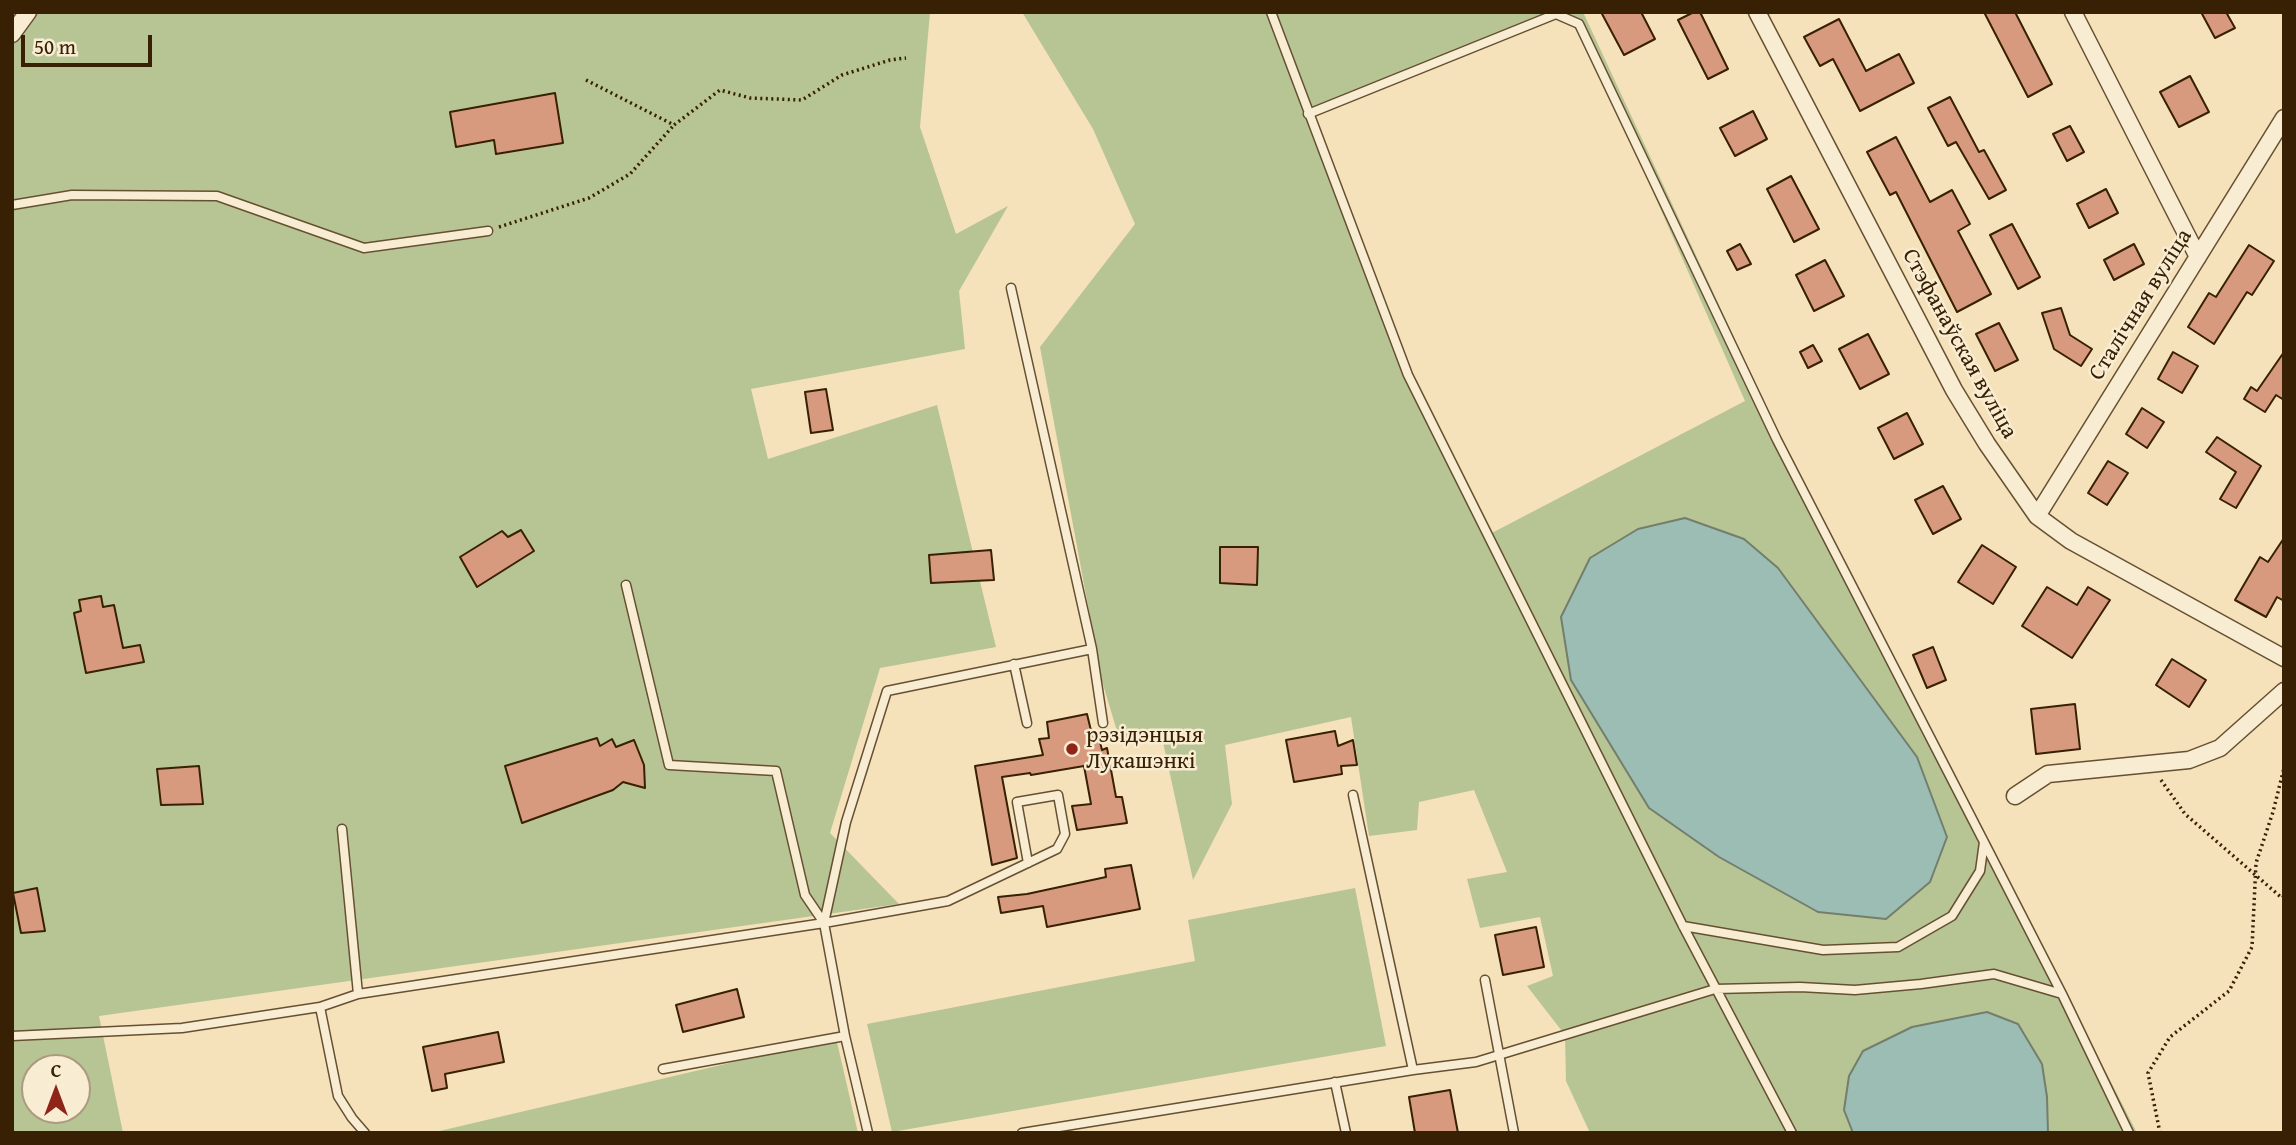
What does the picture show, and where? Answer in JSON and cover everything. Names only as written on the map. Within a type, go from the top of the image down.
[{"type":"street","points":[[12,34],[28,12]]},
{"type":"street","name":"Стэфанаўская вуліца","points":[[1756,12],[1954,390],[1987,444],[2037,516],[2071,541],[2284,659]]},
{"type":"street","points":[[2073,12],[2198,257]]},
{"type":"street","name":"Сталічная вуліца","points":[[2037,516],[2284,118]]},
{"type":"street","points":[[2015,796],[2048,774],[2189,760],[2220,748],[2284,691]]},
{"type":"lane","points":[[1271,12],[1408,375],[1683,926],[1791,1133]]},
{"type":"lane","points":[[1308,114],[1556,14],[1579,24],[1777,439],[2062,994],[2129,1133]]},
{"type":"lane","points":[[12,205],[72,195],[217,197],[364,248],[488,231]]},
{"type":"lane","points":[[1010,288],[1092,649],[1103,723]]},
{"type":"lane","points":[[626,585],[669,765],[776,771],[806,895],[824,923],[845,1036],[868,1133]]},
{"type":"lane","points":[[824,923],[846,822],[887,691],[1092,649]]},
{"type":"lane","points":[[1014,664],[1027,723]]},
{"type":"lane","points":[[12,1036],[182,1028],[320,1007],[358,994],[824,923],[948,901],[1028,863],[1057,849],[1065,834],[1058,795],[1017,802],[1028,863]]},
{"type":"lane","points":[[1353,795],[1413,1069]]},
{"type":"lane","points":[[342,829],[358,994]]},
{"type":"lane","points":[[1683,926],[1823,950],[1898,947],[1952,916],[1980,871],[1984,842]]},
{"type":"lane","points":[[1022,1133],[1413,1069],[1476,1062],[1716,989],[1800,987],[1855,990],[1994,974],[2062,994]]},
{"type":"lane","points":[[1485,980],[1514,1133]]},
{"type":"lane","points":[[320,1007],[338,1096],[365,1133]]},
{"type":"lane","points":[[663,1069],[845,1036]]},
{"type":"lane","points":[[1335,1082],[1346,1133]]},
{"type":"path","points":[[488,231],[589,198],[630,174],[674,125],[720,90],[750,98],[802,100],[842,75],[905,58]]},
{"type":"path","points":[[586,80],[674,125]]},
{"type":"path","points":[[2150,764],[2185,814],[2282,898],[2284,896]]},
{"type":"path","points":[[2160,1133],[2148,1073],[2170,1037],[2229,991],[2252,947],[2256,863],[2273,813],[2284,768]]},
{"type":"green space","points":[[12,12],[930,12],[920,127],[956,234],[1008,206],[959,291],[965,349],[751,389],[768,459],[937,405],[996,647],[880,668],[830,833],[899,904],[99,1016],[123,1133],[12,1133]]},
{"type":"green space","points":[[1022,12],[1583,12],[1772,419],[2137,1133],[1590,1133],[1566,1081],[1565,1035],[1527,986],[1553,976],[1540,917],[1480,928],[1467,879],[1507,872],[1474,790],[1419,802],[1417,830],[1369,836],[1351,717],[1225,745],[1232,804],[1193,880],[1163,742],[1120,741],[1102,681],[1040,347],[1135,224],[1093,129]],"holes":[[[1556,14],[1579,24],[1745,401],[1488,535],[1408,375],[1309,114]]]},
{"type":"green space","points":[[1355,888],[1386,1046],[892,1132],[867,1024],[1195,961],[1188,920]]},
{"type":"green space","points":[[836,1038],[858,1133],[431,1133]]},
{"type":"water","points":[[1685,518],[1744,539],[1778,568],[1917,757],[1947,837],[1930,882],[1886,919],[1818,912],[1719,857],[1649,808],[1571,680],[1561,617],[1590,558],[1638,529]]},
{"type":"water","points":[[1987,1012],[2018,1024],[2042,1064],[2047,1097],[2048,1133],[1853,1133],[1844,1110],[1849,1076],[1863,1051],[1912,1027]]},
{"type":"building","points":[[1601,12],[1641,12],[1655,39],[1624,55]]},
{"type":"building","points":[[1700,12],[1728,69],[1708,79],[1678,20]]},
{"type":"building","points":[[1984,12],[2015,12],[2052,84],[2028,97]]},
{"type":"building","points":[[2201,12],[2226,12],[2235,28],[2215,38]]},
{"type":"building","points":[[1839,19],[1866,71],[1899,54],[1914,83],[1860,111],[1833,59],[1820,66],[1804,37]]},
{"type":"building","points":[[2190,76],[2209,112],[2179,127],[2160,92]]},
{"type":"building","points":[[555,93],[563,143],[496,154],[494,140],[456,147],[450,112]]},
{"type":"building","points":[[1950,97],[1979,152],[1984,150],[2006,190],[1989,199],[1956,142],[1948,146],[1928,108]]},
{"type":"building","points":[[1753,111],[1767,139],[1735,156],[1720,128]]},
{"type":"building","points":[[2070,126],[2084,152],[2067,161],[2053,134]]},
{"type":"building","points":[[1896,137],[1930,202],[1952,190],[1970,224],[1958,231],[1991,294],[1957,312],[1896,192],[1890,195],[1867,152]]},
{"type":"building","points":[[1791,176],[1819,229],[1794,242],[1767,189]]},
{"type":"building","points":[[2106,189],[2118,213],[2089,228],[2077,204]]},
{"type":"building","points":[[2012,224],[2040,277],[2018,289],[1990,235]]},
{"type":"building","points":[[1740,244],[1751,264],[1737,270],[1727,251]]},
{"type":"building","points":[[2134,244],[2144,264],[2114,280],[2104,260]]},
{"type":"building","points":[[2249,245],[2274,261],[2252,295],[2247,292],[2214,344],[2188,327],[2209,293],[2216,297]]},
{"type":"building","points":[[1825,260],[1844,296],[1814,311],[1796,275]]},
{"type":"building","points":[[2061,308],[2070,335],[2092,349],[2081,366],[2054,349],[2042,313]]},
{"type":"building","points":[[1999,323],[2018,360],[1995,371],[1976,334]]},
{"type":"building","points":[[1868,334],[1889,374],[1860,389],[1839,349]]},
{"type":"building","points":[[1813,345],[1822,361],[1808,368],[1800,352]]},
{"type":"building","points":[[2173,352],[2198,366],[2182,393],[2158,379]]},
{"type":"building","points":[[2284,352],[2284,400],[2276,395],[2265,412],[2244,399],[2251,387],[2257,391]]},
{"type":"building","points":[[826,389],[833,430],[811,433],[805,392]]},
{"type":"building","points":[[2142,408],[2164,422],[2147,448],[2126,434]]},
{"type":"building","points":[[1907,413],[1923,444],[1894,459],[1878,428]]},
{"type":"building","points":[[2217,437],[2261,466],[2236,508],[2220,499],[2236,472],[2206,452]]},
{"type":"building","points":[[2108,461],[2128,473],[2107,505],[2088,493]]},
{"type":"building","points":[[1943,486],[1961,519],[1933,534],[1915,500]]},
{"type":"building","points":[[521,530],[534,551],[477,587],[460,557],[502,531],[508,537]]},
{"type":"building","points":[[2284,538],[2284,601],[2277,597],[2266,617],[2235,600],[2260,557],[2268,562]]},
{"type":"building","points":[[1982,545],[2016,567],[1993,604],[1958,582]]},
{"type":"building","points":[[1220,547],[1258,547],[1257,585],[1220,583]]},
{"type":"building","points":[[991,550],[994,580],[931,583],[929,555]]},
{"type":"building","points":[[2047,587],[2077,605],[2088,587],[2110,600],[2072,658],[2022,626]]},
{"type":"building","points":[[101,596],[103,607],[114,605],[123,648],[140,645],[144,662],[86,673],[74,613],[81,611],[79,600]]},
{"type":"building","points":[[1933,647],[1946,680],[1927,688],[1913,655]]},
{"type":"building","points":[[2172,659],[2206,680],[2189,707],[2156,685]]},
{"type":"building","points":[[2075,704],[2080,749],[2036,754],[2031,709]]},
{"type":"building","points":[[1087,714],[1093,739],[1099,738],[1102,750],[1107,748],[1116,797],[1122,797],[1127,823],[1077,830],[1072,806],[1091,804],[1084,766],[1002,777],[1017,858],[992,865],[975,766],[1043,755],[1039,739],[1049,738],[1047,722]]},
{"type":"building","points":[[1335,731],[1338,746],[1353,740],[1357,765],[1341,766],[1342,774],[1294,782],[1286,740]]},
{"type":"building","points":[[597,738],[600,746],[612,739],[616,747],[634,740],[644,765],[645,788],[623,782],[613,790],[522,823],[505,766]]},
{"type":"building","points":[[199,766],[203,804],[161,805],[157,769]]},
{"type":"building","points":[[1131,865],[1140,909],[1047,927],[1043,906],[1001,913],[998,897],[1027,894],[1106,877],[1105,869]]},
{"type":"building","points":[[37,888],[45,931],[21,933],[13,893]]},
{"type":"building","points":[[1536,927],[1544,967],[1503,975],[1495,935]]},
{"type":"building","points":[[737,989],[744,1017],[683,1032],[676,1005]]},
{"type":"building","points":[[498,1032],[504,1062],[445,1074],[447,1088],[432,1091],[423,1047]]},
{"type":"building","points":[[1450,1090],[1458,1133],[1415,1133],[1409,1097]]},
{"type":"place","name":"рэзідэнцыя Лукашэнкі","points":[[1072,749]]}]
